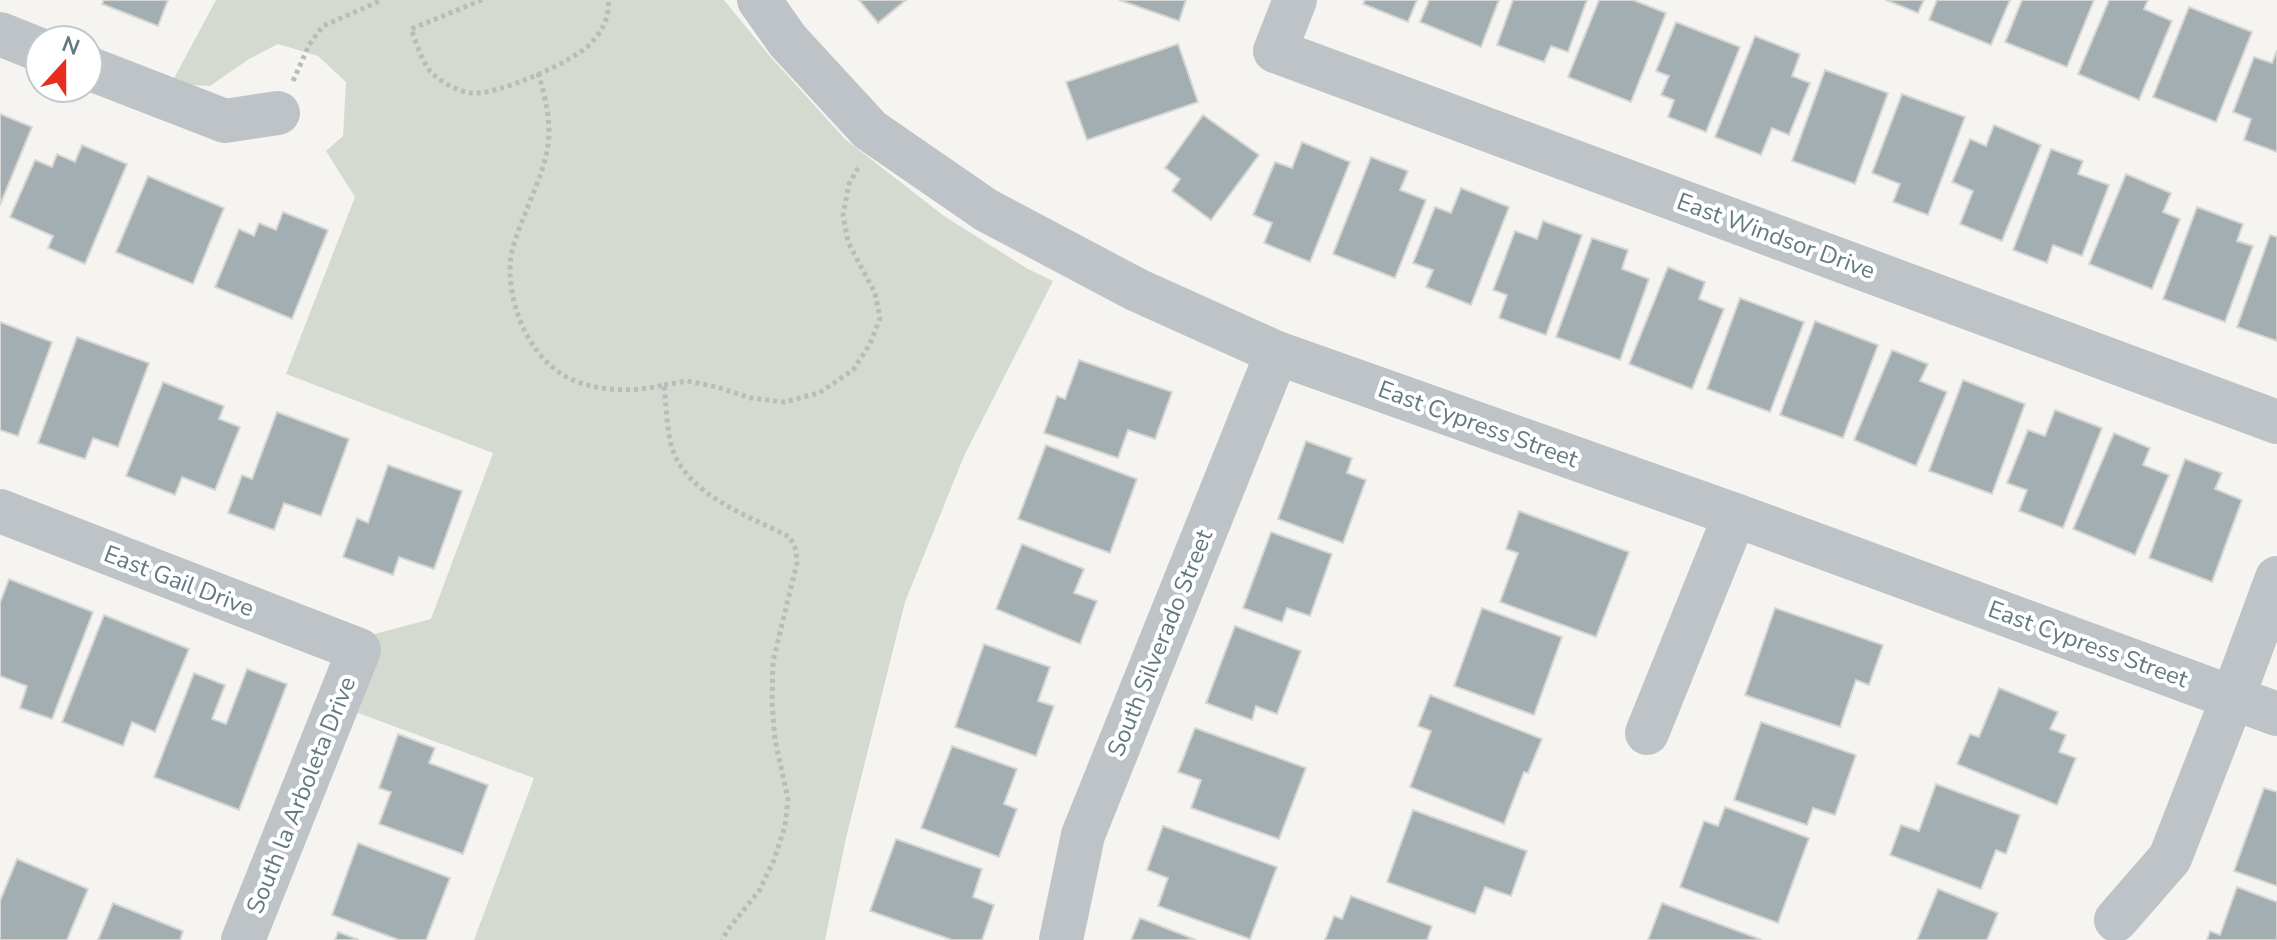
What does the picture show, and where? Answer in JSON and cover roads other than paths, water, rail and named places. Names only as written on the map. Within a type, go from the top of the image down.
[{"type":"street","name":"East Cypress Street","points":[[759,0],[798,52],[870,130],[986,210],[1137,290],[1277,353],[1735,515],[2277,714]]},
{"type":"street","name":"East Windsor Drive","points":[[1295,0],[1275,51],[2277,422]]},
{"type":"street","points":[[0,34],[24,44]]},
{"type":"street","points":[[104,74],[225,121],[278,113]]},
{"type":"street","name":"South Silverado Street","points":[[1061,940],[1083,835],[1277,353]]},
{"type":"street","name":"East Gail Drive","points":[[0,511],[359,650]]},
{"type":"street","points":[[1647,733],[1735,515]]},
{"type":"street","points":[[2116,920],[2170,858],[2277,578]]},
{"type":"street","name":"South la Arboleta Drive","points":[[243,940],[359,650]]}]
